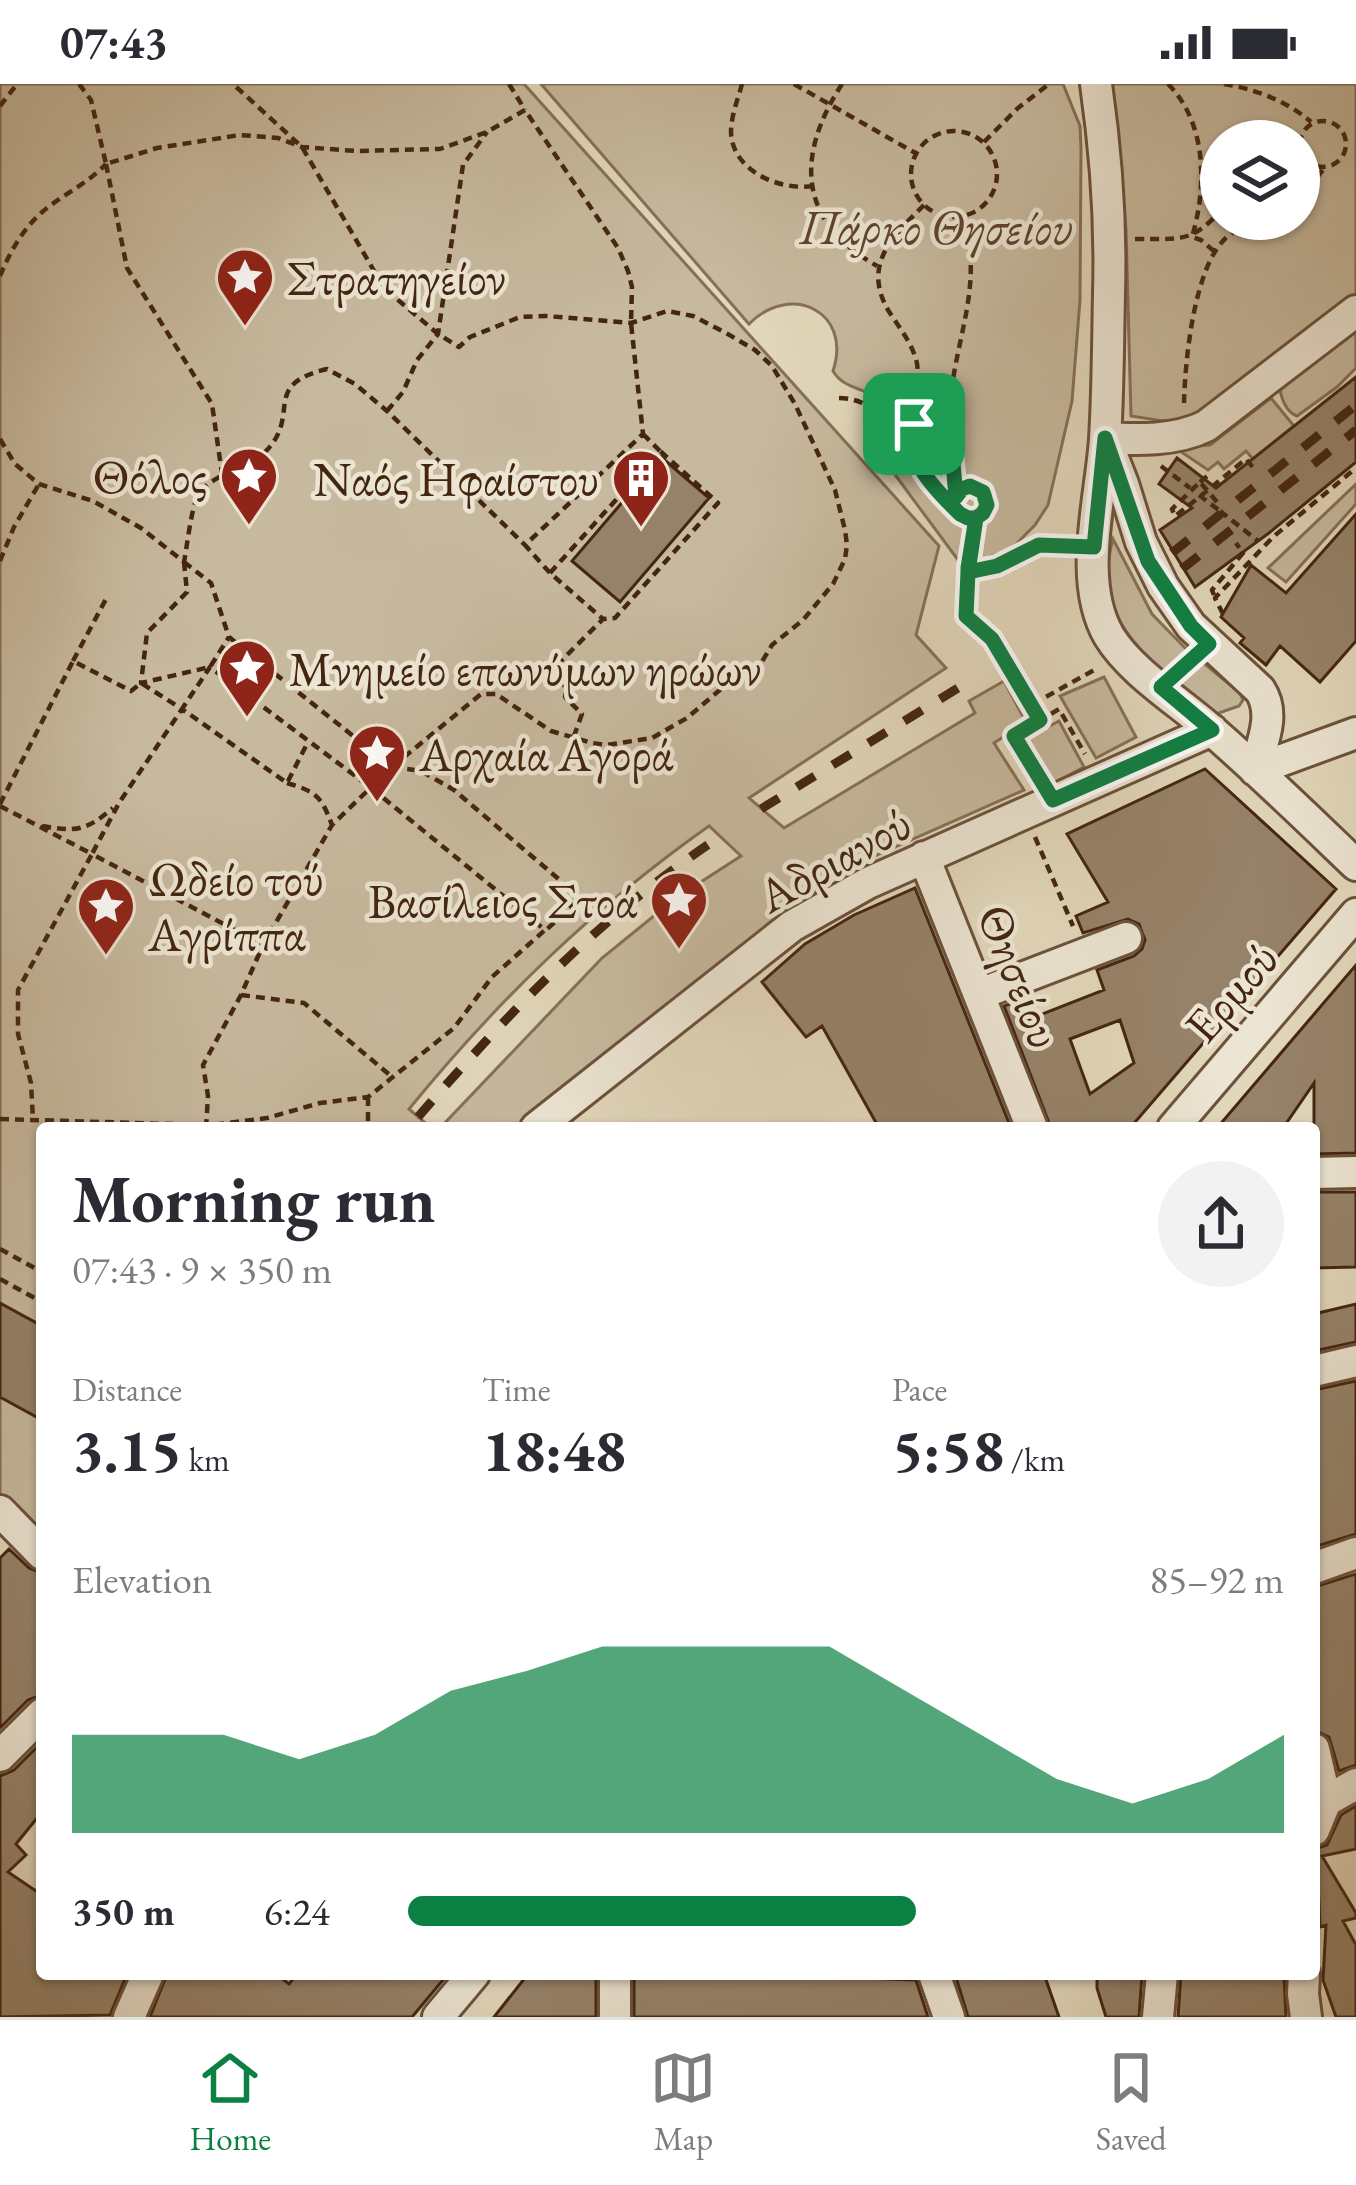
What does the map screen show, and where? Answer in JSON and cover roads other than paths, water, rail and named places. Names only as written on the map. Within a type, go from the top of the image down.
[{"type":"street","points":[[1096,84],[1109,240],[1105,438],[1094,593],[1110,638],[1135,665],[1356,865]]},
{"type":"street","points":[[1105,438],[1137,440],[1206,426],[1356,311]]},
{"type":"street","points":[[1105,438],[1141,542],[1163,586],[1191,626],[1267,701],[1256,770]]},
{"type":"street","name":"Αδριανού","points":[[550,1122],[792,926],[839,897],[1212,730]]},
{"type":"street","points":[[1256,770],[1356,733]]},
{"type":"street","name":"Θησείου","points":[[924,857],[1030,1122]]},
{"type":"street","name":"Ερμού","points":[[1178,1122],[1356,914]]},
{"type":"street","points":[[980,994],[1126,938]]},
{"type":"street","points":[[1320,1173],[1356,1172]]},
{"type":"street","points":[[1320,1370],[1356,1361]]},
{"type":"street","points":[[0,1511],[36,1548]]},
{"type":"street","points":[[1320,1566],[1356,1553]]},
{"type":"street","points":[[0,1756],[36,1720]]},
{"type":"street","points":[[1320,1816],[1356,1784]]},
{"type":"street","points":[[129,2017],[145,1980]]},
{"type":"street","points":[[438,2017],[468,1980]]},
{"type":"street","points":[[614,1980],[615,2017]]},
{"type":"street","points":[[935,1980],[950,2017]]},
{"type":"street","points":[[1158,2017],[1161,1980]]},
{"type":"street","points":[[1304,1980],[1306,2017]]},
{"type":"railway","points":[[1172,553],[1356,405]]},
{"type":"railway","points":[[1182,569],[1356,430]]},
{"type":"railway","points":[[761,809],[958,688]]},
{"type":"railway","points":[[418,1117],[559,966],[636,898],[721,836]]},
{"type":"place","name":"Στρατηγείον","points":[[245,328]]},
{"type":"place","name":"Θόλος","points":[[249,527]]},
{"type":"place","name":"Ναός Ηφαίστου","points":[[641,529]]},
{"type":"place","name":"Μνημείο επωνύμων ηρώων","points":[[247,719]]},
{"type":"place","name":"Αρχαία Αγορά","points":[[377,804]]},
{"type":"place","name":"Βασίλειος Στοά","points":[[679,951]]},
{"type":"place","name":"Ωδείο τού Αγρίππα","points":[[106,957]]},
{"type":"park label","name":"Πάρκο Θησείου","points":[[936,227]]}]
